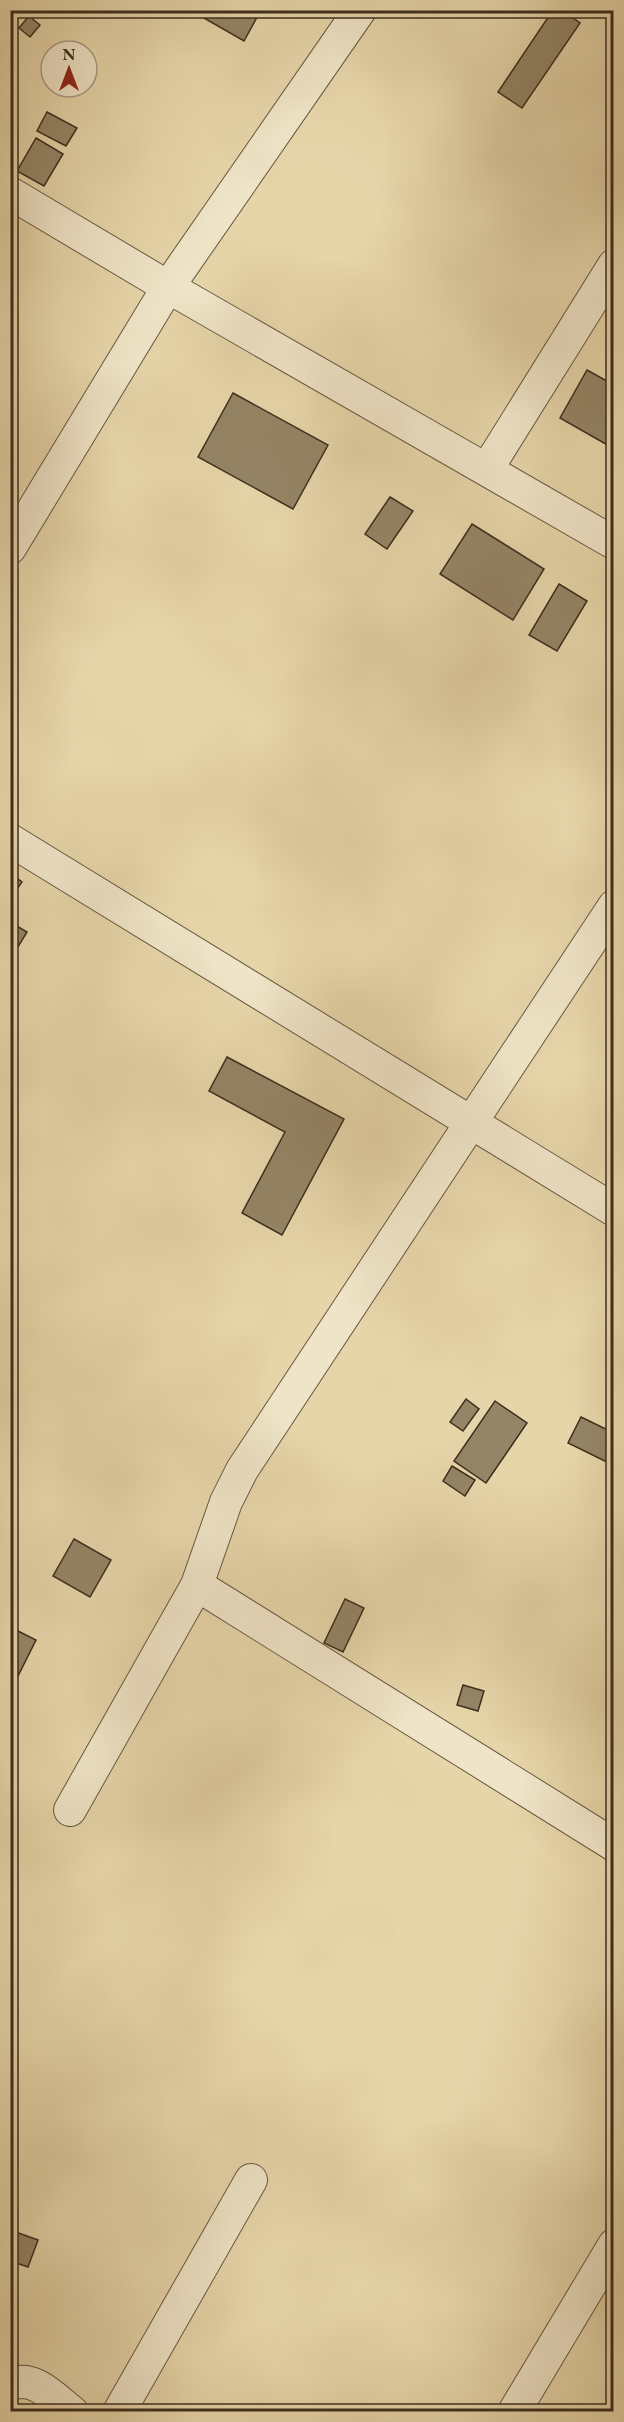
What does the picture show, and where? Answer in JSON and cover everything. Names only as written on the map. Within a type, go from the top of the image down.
[{"type":"street","points":[[10,548],[168,287],[360,10]]},
{"type":"street","points":[[10,193],[168,287],[614,543]]},
{"type":"street","points":[[487,469],[614,265]]},
{"type":"street","points":[[10,840],[614,1210]]},
{"type":"street","points":[[70,1810],[197,1585],[226,1502],[242,1470],[614,906]]},
{"type":"street","points":[[197,1585],[614,1845]]},
{"type":"street","points":[[119,2412],[250,2180]]},
{"type":"street","points":[[514,2412],[614,2245]]},
{"type":"street","points":[[10,2385],[25,2382],[35,2384],[72,2412]]},
{"type":"building","points":[[190,10],[261,10],[244,41]]},
{"type":"building","points":[[553,10],[562,10],[580,23],[522,108],[498,92]]},
{"type":"building","points":[[29,16],[40,25],[30,37],[19,28]]},
{"type":"building","points":[[47,112],[77,128],[66,146],[37,131]]},
{"type":"building","points":[[36,138],[63,154],[44,186],[17,171]]},
{"type":"building","points":[[587,370],[614,385],[614,443],[611,447],[560,418]]},
{"type":"building","points":[[233,393],[328,445],[293,509],[198,457]]},
{"type":"building","points":[[390,497],[413,511],[387,549],[365,534]]},
{"type":"building","points":[[472,524],[544,569],[513,620],[440,574]]},
{"type":"building","points":[[559,584],[587,601],[557,651],[529,635]]},
{"type":"building","points":[[10,873],[22,882],[15,892],[10,889]]},
{"type":"building","points":[[10,922],[27,932],[10,960]]},
{"type":"building","points":[[227,1057],[344,1119],[282,1235],[242,1213],[285,1132],[209,1091]]},
{"type":"building","points":[[466,1399],[479,1409],[463,1431],[450,1422]]},
{"type":"building","points":[[495,1401],[527,1423],[486,1483],[454,1461]]},
{"type":"building","points":[[581,1417],[614,1433],[613,1465],[568,1443]]},
{"type":"building","points":[[452,1466],[475,1480],[465,1496],[443,1481]]},
{"type":"building","points":[[74,1539],[111,1560],[90,1597],[53,1576]]},
{"type":"building","points":[[345,1599],[364,1608],[343,1652],[324,1643]]},
{"type":"building","points":[[16,1630],[36,1640],[15,1682],[10,1680],[10,1641]]},
{"type":"building","points":[[463,1685],[484,1691],[478,1711],[457,1705]]},
{"type":"building","points":[[10,2230],[38,2240],[28,2267],[10,2261]]},
{"type":"building","points":[[10,2397],[25,2412],[10,2412]]}]
